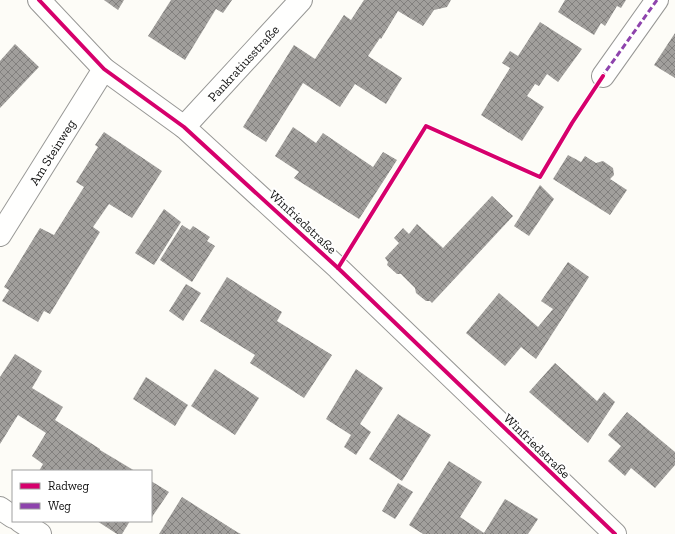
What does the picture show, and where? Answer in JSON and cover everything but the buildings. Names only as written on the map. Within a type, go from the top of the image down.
[{"type":"street","name":"Winfriedstraße","points":[[39,0],[104,68],[184,127],[338,268],[615,534]]},
{"type":"street","name":"Pankratiusstraße","points":[[184,127],[301,0]]},
{"type":"street","points":[[603,76],[657,0]]},
{"type":"street","name":"Am Steinweg","points":[[0,235],[104,68]]},
{"type":"street","points":[[0,508],[12,516]]},
{"type":"street","points":[[22,522],[40,534]]},
{"type":"marked path","points":[[601,78],[657,0]]},
{"type":"cycle path","points":[[39,0],[104,69],[184,127],[338,268],[615,534]]},
{"type":"cycle path","points":[[338,268],[426,126],[540,177],[572,123],[603,76]]}]
